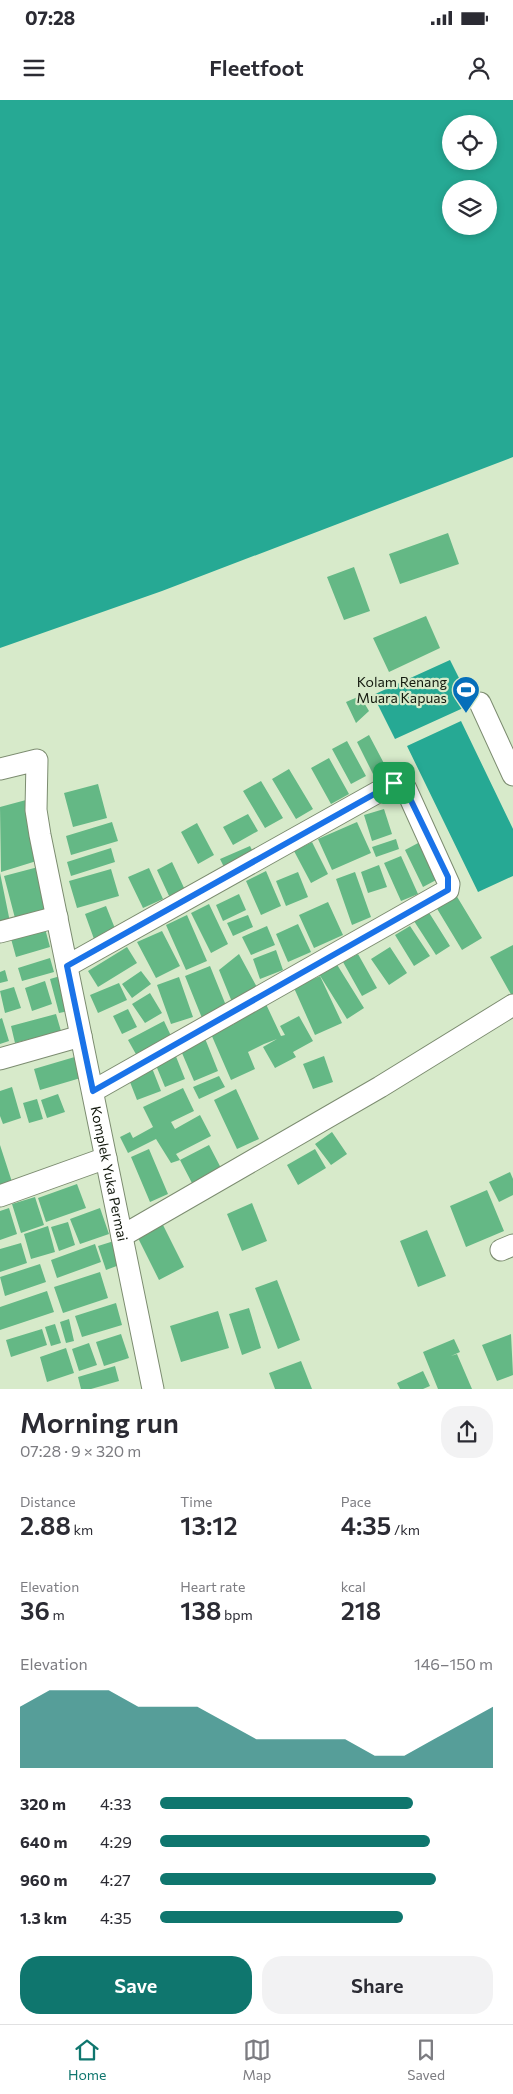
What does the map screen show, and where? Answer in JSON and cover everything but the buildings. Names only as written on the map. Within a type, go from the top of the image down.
[{"type":"street","points":[[480,703],[513,775]]},
{"type":"street","name":"Komplek Yuka Permai","points":[[0,769],[37,760],[36,810],[154,1389]]},
{"type":"street","points":[[67,966],[394,783],[402,782],[406,789],[449,884],[448,890],[93,1091]]},
{"type":"street","points":[[0,932],[57,917]]},
{"type":"street","points":[[122,1236],[380,1087],[513,1005]]},
{"type":"street","points":[[0,1059],[81,1036]]},
{"type":"street","points":[[0,1196],[106,1158]]},
{"type":"water","points":[[0,100],[513,100],[513,457],[162,591],[0,648]]},
{"type":"water","points":[[450,660],[472,704],[395,739],[373,695]]},
{"type":"water","points":[[461,721],[513,829],[513,876],[478,892],[407,746]]},
{"type":"place","name":"Kolam Renang Muara Kapuas","points":[[466,714]]},
{"type":"route","points":[[402,782],[406,789],[448,877],[448,890],[93,1091],[67,966],[394,783],[402,782]]}]
